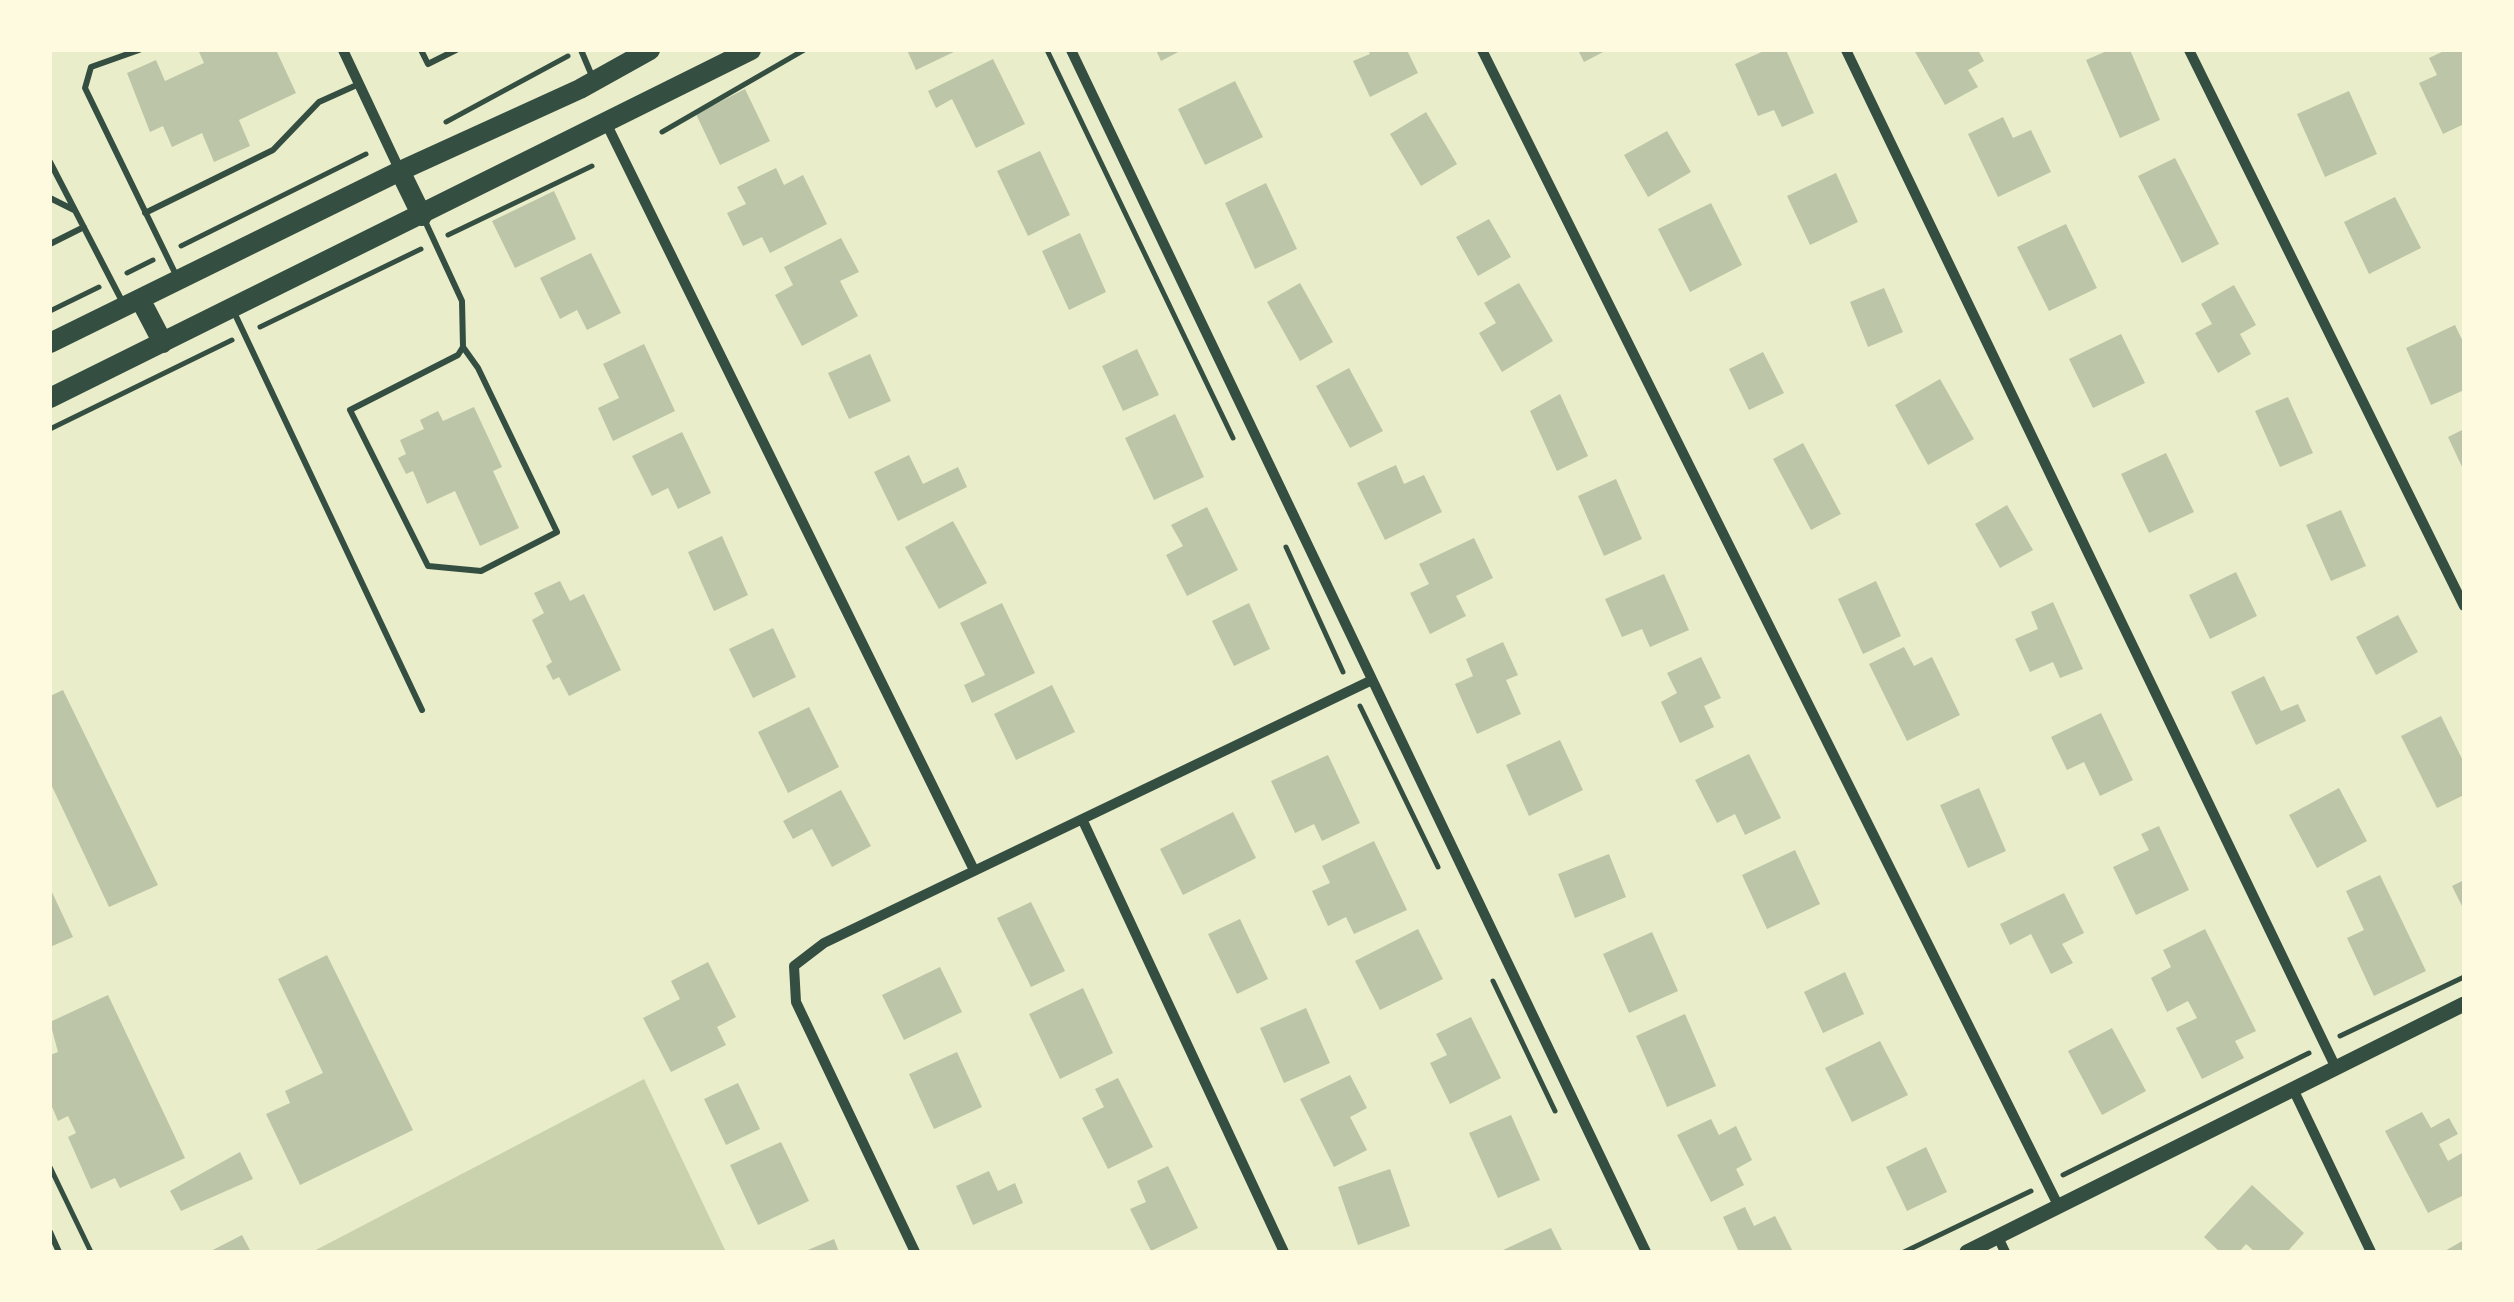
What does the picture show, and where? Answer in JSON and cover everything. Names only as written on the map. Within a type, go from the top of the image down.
[{"type":"main road","points":[[50,343],[400,172],[595,82],[650,50]]},
{"type":"main road","points":[[50,398],[607,125],[751,50]]},
{"type":"main road","points":[[400,172],[422,216]]},
{"type":"main road","points":[[132,303],[163,343]]},
{"type":"street","points":[[344,50],[400,172]]},
{"type":"street","points":[[1070,50],[1646,1252]]},
{"type":"street","points":[[1482,50],[2058,1207]]},
{"type":"street","points":[[1846,50],[2336,1068]]},
{"type":"street","points":[[2189,50],[2464,606]]},
{"type":"street","points":[[607,125],[974,870]]},
{"type":"street","points":[[915,1252],[796,1002],[794,966],[824,944],[1370,681]]},
{"type":"street","points":[[1082,821],[1284,1252]]},
{"type":"street","points":[[1967,1252],[2001,1244],[2058,1207],[2464,1004]]},
{"type":"street","points":[[2293,1089],[2371,1252]]},
{"type":"lane","points":[[139,50],[91,66],[85,88],[178,280]]},
{"type":"lane","points":[[422,50],[428,64],[456,50]]},
{"type":"lane","points":[[580,50],[595,82]]},
{"type":"lane","points":[[144,212],[273,150],[319,102],[359,84]]},
{"type":"lane","points":[[50,162],[111,281],[132,303]]},
{"type":"lane","points":[[50,198],[75,211]]},
{"type":"lane","points":[[422,216],[462,301],[463,348],[478,368],[557,532],[481,571],[428,566],[350,410],[458,355],[463,348]]},
{"type":"lane","points":[[50,244],[84,227]]},
{"type":"lane","points":[[232,309],[422,710]]},
{"type":"lane","points":[[50,1232],[59,1252]]},
{"type":"path","points":[[434,128],[580,50]]},
{"type":"path","points":[[662,132],[804,50]]},
{"type":"path","points":[[1047,50],[1235,442]]},
{"type":"path","points":[[50,311],[366,154]]},
{"type":"path","points":[[50,429],[592,166]]},
{"type":"path","points":[[1278,531],[1343,672]]},
{"type":"path","points":[[1904,1252],[2464,977]]},
{"type":"path","points":[[50,1167],[91,1252]]},
{"type":"green space","points":[[644,1079],[726,1252],[312,1252]]},
{"type":"building","points":[[276,50],[296,93],[239,120],[250,146],[214,162],[202,133],[172,147],[163,126],[150,132],[127,73],[156,60],[165,81],[204,63],[199,52]]},
{"type":"building","points":[[907,50],[958,50],[916,70]]},
{"type":"building","points":[[1156,50],[1182,50],[1161,61]]},
{"type":"building","points":[[1368,50],[1407,50],[1418,73],[1370,97],[1353,61],[1370,54]]},
{"type":"building","points":[[1578,50],[1607,50],[1584,62]]},
{"type":"building","points":[[1766,50],[1786,50],[1814,113],[1782,127],[1774,110],[1758,116],[1735,64]]},
{"type":"building","points":[[1914,50],[1978,50],[1984,61],[1968,70],[1978,87],[1945,105]]},
{"type":"building","points":[[2109,50],[2130,50],[2160,120],[2120,138],[2086,60]]},
{"type":"building","points":[[2446,50],[2464,50],[2464,124],[2443,134],[2419,83],[2437,75],[2429,58]]},
{"type":"building","points":[[993,59],[1025,124],[976,148],[952,99],[936,108],[928,91]]},
{"type":"building","points":[[1235,81],[1263,137],[1205,165],[1178,109]]},
{"type":"building","points":[[745,89],[770,141],[720,165],[696,114]]},
{"type":"building","points":[[2349,91],[2377,154],[2325,177],[2297,114]]},
{"type":"building","points":[[1426,112],[1457,164],[1421,186],[1390,134]]},
{"type":"building","points":[[2003,117],[2013,138],[2031,130],[2051,172],[1998,197],[1968,134]]},
{"type":"building","points":[[1667,131],[1691,172],[1648,197],[1624,155]]},
{"type":"building","points":[[1040,151],[1070,215],[1028,236],[997,171]]},
{"type":"building","points":[[2175,158],[2219,244],[2182,263],[2138,176]]},
{"type":"building","points":[[776,168],[784,185],[803,175],[827,224],[770,253],[762,237],[743,246],[727,213],[746,204],[737,187]]},
{"type":"building","points":[[1836,173],[1858,222],[1810,245],[1787,196]]},
{"type":"building","points":[[1266,183],[1297,249],[1255,269],[1225,203]]},
{"type":"building","points":[[554,191],[576,239],[515,268],[492,221]]},
{"type":"building","points":[[2395,197],[2421,248],[2369,274],[2344,222]]},
{"type":"building","points":[[1711,203],[1742,265],[1690,292],[1658,229]]},
{"type":"building","points":[[1489,219],[1511,257],[1478,276],[1456,237]]},
{"type":"building","points":[[2066,224],[2097,288],[2049,311],[2017,247]]},
{"type":"building","points":[[1080,233],[1106,292],[1069,310],[1042,251]]},
{"type":"building","points":[[841,238],[859,272],[840,281],[858,316],[802,346],[775,295],[793,285],[784,267]]},
{"type":"building","points":[[591,253],[621,313],[587,330],[577,310],[560,319],[540,278]]},
{"type":"building","points":[[1300,283],[1333,342],[1300,361],[1267,302]]},
{"type":"building","points":[[1519,283],[1553,341],[1502,372],[1479,333],[1496,323],[1484,303]]},
{"type":"building","points":[[2234,285],[2256,325],[2240,334],[2251,354],[2218,373],[2195,333],[2212,324],[2201,304]]},
{"type":"building","points":[[1884,288],[1903,332],[1868,347],[1850,302]]},
{"type":"building","points":[[2455,325],[2464,344],[2464,390],[2431,405],[2406,348]]},
{"type":"building","points":[[2121,334],[2145,383],[2093,408],[2069,359]]},
{"type":"building","points":[[644,344],[675,411],[613,441],[598,408],[619,398],[603,364]]},
{"type":"building","points":[[1137,349],[1159,395],[1123,411],[1102,366]]},
{"type":"building","points":[[1763,352],[1784,393],[1749,410],[1729,369]]},
{"type":"building","points":[[870,354],[891,401],[849,419],[828,373]]},
{"type":"building","points":[[1349,368],[1383,431],[1350,448],[1316,386]]},
{"type":"building","points":[[1940,379],[1974,439],[1928,465],[1895,405]]},
{"type":"building","points":[[1560,394],[1588,456],[1557,471],[1530,411]]},
{"type":"building","points":[[2288,397],[2313,453],[2280,467],[2255,411]]},
{"type":"building","points":[[474,407],[502,467],[493,471],[519,528],[480,546],[455,491],[427,504],[413,471],[406,474],[398,458],[406,454],[400,440],[424,429],[420,420],[438,411],[443,421]]},
{"type":"building","points":[[1175,414],[1204,477],[1154,500],[1125,438]]},
{"type":"building","points":[[2464,429],[2464,471],[2448,437]]},
{"type":"building","points":[[682,432],[711,493],[678,509],[668,488],[652,496],[632,456]]},
{"type":"building","points":[[1803,443],[1841,514],[1811,530],[1773,459]]},
{"type":"building","points":[[2166,453],[2194,512],[2149,533],[2121,474]]},
{"type":"building","points":[[909,455],[923,484],[958,467],[967,487],[898,521],[874,472]]},
{"type":"building","points":[[1396,465],[1404,484],[1424,475],[1442,512],[1385,540],[1357,483]]},
{"type":"building","points":[[1616,479],[1642,539],[1604,556],[1578,496]]},
{"type":"building","points":[[2007,505],[2033,550],[2000,568],[1975,524]]},
{"type":"building","points":[[1207,507],[1238,570],[1187,596],[1166,555],[1183,546],[1171,525]]},
{"type":"building","points":[[2341,510],[2366,566],[2331,581],[2306,525]]},
{"type":"building","points":[[953,521],[987,583],[939,609],[905,547]]},
{"type":"building","points":[[722,536],[748,595],[714,611],[688,552]]},
{"type":"building","points":[[1474,538],[1493,578],[1456,596],[1466,616],[1430,634],[1410,593],[1429,584],[1419,564]]},
{"type":"building","points":[[2236,572],[2257,616],[2210,639],[2189,595]]},
{"type":"building","points":[[1664,574],[1689,630],[1650,647],[1642,629],[1622,637],[1605,599]]},
{"type":"building","points":[[560,581],[570,601],[584,594],[621,670],[569,696],[559,677],[553,680],[546,666],[552,662],[532,620],[544,613],[534,593]]},
{"type":"building","points":[[1876,581],[1901,636],[1863,654],[1838,599]]},
{"type":"building","points":[[2053,602],[2083,669],[2060,678],[2053,662],[2030,672],[2015,639],[2038,629],[2031,612]]},
{"type":"building","points":[[1002,603],[1035,673],[972,703],[964,685],[985,675],[960,623]]},
{"type":"building","points":[[1249,603],[1270,649],[1234,666],[1212,621]]},
{"type":"building","points":[[2398,615],[2418,652],[2376,675],[2356,637]]},
{"type":"building","points":[[773,628],[796,677],[753,698],[729,649]]},
{"type":"building","points":[[1503,642],[1518,675],[1506,680],[1521,714],[1477,734],[1455,684],[1473,676],[1466,659]]},
{"type":"building","points":[[1904,647],[1914,666],[1932,657],[1960,715],[1907,741],[1869,664]]},
{"type":"building","points":[[1701,657],[1721,698],[1704,706],[1714,727],[1680,743],[1661,702],[1677,693],[1667,673]]},
{"type":"building","points":[[2264,676],[2281,711],[2298,704],[2306,721],[2256,745],[2231,692]]},
{"type":"building","points":[[1052,685],[1075,732],[1016,760],[994,714]]},
{"type":"building","points":[[63,690],[158,885],[109,907],[50,782],[50,696]]},
{"type":"building","points":[[809,707],[839,767],[788,793],[758,732]]},
{"type":"building","points":[[2101,713],[2133,780],[2100,796],[2084,762],[2067,770],[2051,737]]},
{"type":"building","points":[[2441,716],[2464,763],[2464,795],[2437,808],[2401,736]]},
{"type":"building","points":[[1560,740],[1583,790],[1529,816],[1506,765]]},
{"type":"building","points":[[1749,754],[1781,818],[1745,835],[1735,814],[1717,823],[1695,780]]},
{"type":"building","points":[[1328,755],[1360,823],[1322,841],[1314,824],[1295,833],[1271,781]]},
{"type":"building","points":[[1979,788],[2006,851],[1968,868],[1940,805]]},
{"type":"building","points":[[2339,788],[2367,841],[2317,868],[2289,815]]},
{"type":"building","points":[[841,790],[871,846],[832,867],[812,829],[793,839],[783,821]]},
{"type":"building","points":[[1233,812],[1256,858],[1183,895],[1160,849]]},
{"type":"building","points":[[2159,826],[2189,890],[2136,915],[2113,867],[2149,850],[2141,834]]},
{"type":"building","points":[[1374,841],[1407,910],[1354,934],[1346,917],[1328,926],[1312,891],[1330,883],[1322,866]]},
{"type":"building","points":[[1795,850],[1820,904],[1767,929],[1742,875]]},
{"type":"building","points":[[1609,854],[1626,897],[1575,918],[1558,874]]},
{"type":"building","points":[[2380,875],[2426,971],[2374,996],[2347,938],[2364,930],[2346,891]]},
{"type":"building","points":[[2464,880],[2464,910],[2452,886]]},
{"type":"building","points":[[50,888],[73,937],[50,947]]},
{"type":"building","points":[[2064,893],[2084,933],[2062,944],[2073,963],[2051,974],[2031,934],[2010,945],[2000,924]]},
{"type":"building","points":[[1031,902],[1065,971],[1031,987],[997,918]]},
{"type":"building","points":[[1240,919],[1268,979],[1237,994],[1208,934]]},
{"type":"building","points":[[1418,929],[1443,979],[1380,1010],[1355,961]]},
{"type":"building","points":[[2205,929],[2256,1031],[2235,1041],[2244,1058],[2202,1079],[2176,1028],[2197,1018],[2188,1001],[2167,1012],[2151,978],[2171,967],[2163,950]]},
{"type":"building","points":[[1652,932],[1678,991],[1629,1013],[1603,954]]},
{"type":"building","points":[[327,955],[413,1130],[300,1185],[266,1114],[290,1103],[285,1091],[323,1073],[278,979]]},
{"type":"building","points":[[708,962],[736,1017],[717,1027],[726,1045],[671,1072],[643,1018],[680,999],[671,981]]},
{"type":"building","points":[[940,967],[962,1012],[904,1040],[882,995]]},
{"type":"building","points":[[1845,972],[1864,1014],[1823,1033],[1804,992]]},
{"type":"building","points":[[1083,988],[1113,1053],[1060,1079],[1029,1014]]},
{"type":"building","points":[[108,995],[185,1158],[120,1188],[115,1178],[91,1189],[68,1137],[76,1133],[68,1116],[58,1121],[50,1102],[50,1055],[58,1052],[50,1022]]},
{"type":"building","points":[[1306,1008],[1330,1063],[1284,1083],[1260,1028]]},
{"type":"building","points":[[1685,1014],[1716,1086],[1667,1107],[1636,1036]]},
{"type":"building","points":[[1471,1017],[1501,1078],[1450,1104],[1430,1063],[1447,1055],[1436,1034]]},
{"type":"building","points":[[2112,1028],[2146,1091],[2102,1115],[2068,1051]]},
{"type":"building","points":[[1880,1041],[1908,1095],[1852,1122],[1825,1068]]},
{"type":"building","points":[[957,1052],[982,1107],[934,1129],[909,1074]]},
{"type":"building","points":[[1350,1075],[1367,1108],[1350,1117],[1367,1150],[1334,1167],[1300,1099]]},
{"type":"building","points":[[1118,1078],[1153,1147],[1108,1169],[1082,1118],[1104,1107],[1095,1089]]},
{"type":"building","points":[[738,1083],[760,1129],[726,1145],[704,1099]]},
{"type":"building","points":[[2422,1112],[2431,1128],[2449,1118],[2458,1134],[2439,1144],[2448,1161],[2464,1152],[2464,1195],[2428,1213],[2385,1131]]},
{"type":"building","points":[[1511,1115],[1540,1180],[1498,1198],[1469,1133]]},
{"type":"building","points":[[1711,1119],[1719,1135],[1736,1126],[1752,1160],[1736,1169],[1744,1185],[1711,1202],[1677,1135]]},
{"type":"building","points":[[781,1142],[809,1201],[758,1225],[730,1165]]},
{"type":"building","points":[[1926,1147],[1947,1192],[1907,1211],[1886,1167]]},
{"type":"building","points":[[240,1152],[253,1179],[181,1211],[170,1191]]},
{"type":"building","points":[[1168,1166],[1198,1228],[1151,1251],[1130,1209],[1146,1202],[1137,1181]]},
{"type":"building","points":[[1390,1169],[1410,1226],[1358,1245],[1338,1187]]},
{"type":"building","points":[[989,1171],[998,1191],[1015,1183],[1023,1203],[973,1225],[956,1186]]},
{"type":"building","points":[[2252,1185],[2304,1233],[2287,1252],[2255,1252],[2246,1244],[2239,1252],[2220,1252],[2204,1237]]},
{"type":"building","points":[[1745,1207],[1754,1226],[1775,1216],[1793,1252],[1739,1252],[1723,1217]]},
{"type":"building","points":[[1551,1228],[1563,1252],[1499,1252],[1533,1236]]},
{"type":"building","points":[[242,1235],[251,1252],[209,1252]]},
{"type":"building","points":[[834,1239],[839,1252],[803,1252]]},
{"type":"building","points":[[2464,1240],[2464,1252],[2443,1252]]}]
